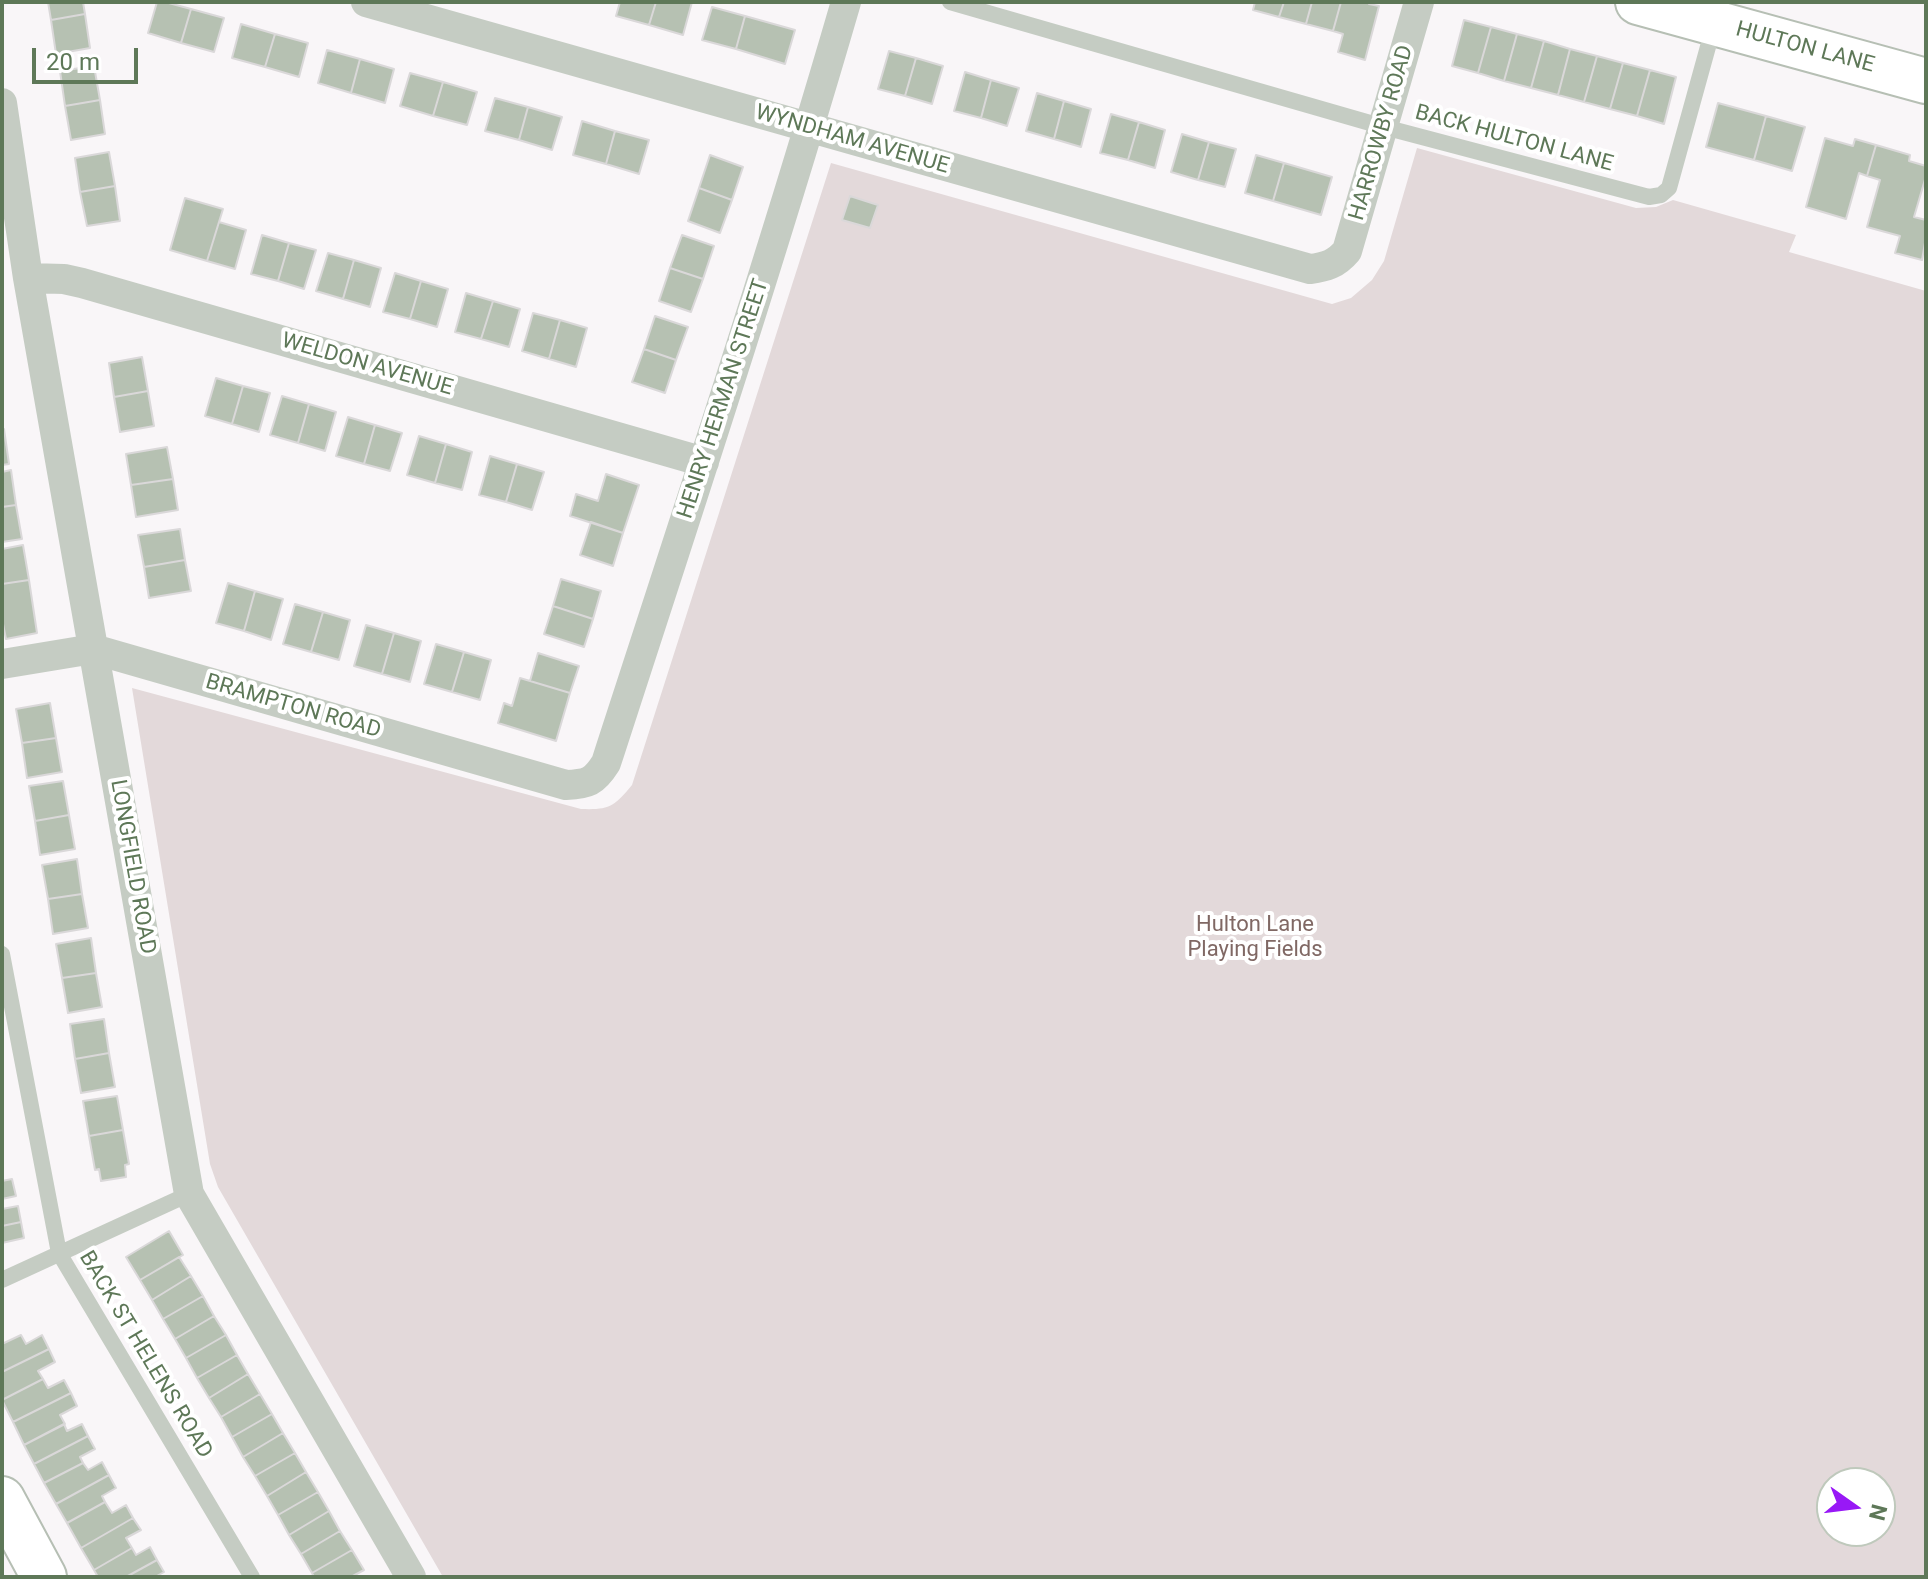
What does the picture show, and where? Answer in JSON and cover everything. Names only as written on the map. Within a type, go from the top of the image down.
[{"type":"main road","name":"HULTON LANE","points":[[1662,5],[1714,23],[1926,81]]},
{"type":"main road","points":[[2,1499],[44,1577]]},
{"type":"street","name":"WYNDHAM AVENUE","points":[[366,2],[1310,269],[1339,260]]},
{"type":"street","name":"HENRY HERMAN STREET","points":[[583,785],[597,778],[606,763],[704,462],[846,2]]},
{"type":"street","name":"HARROWBY ROAD","points":[[1339,260],[1353,237],[1419,2]]},
{"type":"street","name":"LONGFIELD ROAD","points":[[3,117],[28,278],[189,1194],[411,1577]]},
{"type":"street","name":"WELDON AVENUE","points":[[28,278],[82,283],[704,462]]},
{"type":"street","name":"BRAMPTON ROAD","points":[[2,664],[93,649],[566,785],[583,785]]},
{"type":"lane","name":"BACK HULTON LANE","points":[[950,2],[1384,127],[1649,197],[1661,195],[1669,188],[1714,23]]},
{"type":"lane","name":"BACK ST HELENS ROAD","points":[[2,954],[59,1253],[252,1577]]},
{"type":"lane","points":[[2,1280],[189,1194]]},
{"type":"green space","name":"Hulton Lane Playing Fields","points":[[1417,148],[1636,208],[1656,207],[1673,200],[1796,235],[1789,252],[1926,291],[1926,1577],[443,1577],[218,1187],[210,1164],[132,688],[581,809],[605,808],[615,803],[632,785],[831,163],[1332,304],[1351,298],[1372,280],[1384,261]]},
{"type":"building","points":[[48,2],[83,2],[85,14],[51,20]]},
{"type":"building","points":[[157,2],[191,9],[181,43],[148,33]]},
{"type":"building","points":[[620,2],[656,2],[649,25],[616,16]]},
{"type":"building","points":[[656,2],[692,2],[683,35],[649,25]]},
{"type":"building","points":[[1255,2],[1284,2],[1279,17],[1253,10]]},
{"type":"building","points":[[1284,2],[1312,2],[1306,24],[1279,17]]},
{"type":"building","points":[[1312,2],[1341,2],[1333,31],[1306,24]]},
{"type":"building","points":[[1341,2],[1369,2],[1379,6],[1365,60],[1338,52],[1343,34],[1333,31]]},
{"type":"building","points":[[712,7],[745,16],[736,49],[702,40]]},
{"type":"building","points":[[191,9],[224,18],[214,52],[181,43]]},
{"type":"building","points":[[85,14],[90,48],[56,54],[51,20]]},
{"type":"building","points":[[745,16],[795,30],[785,64],[736,49]]},
{"type":"building","points":[[1464,20],[1491,27],[1478,73],[1452,66]]},
{"type":"building","points":[[241,24],[275,34],[265,67],[232,58]]},
{"type":"building","points":[[1491,27],[1517,34],[1504,81],[1478,73]]},
{"type":"building","points":[[275,34],[308,43],[299,77],[265,67]]},
{"type":"building","points":[[1517,34],[1544,41],[1531,88],[1504,81]]},
{"type":"building","points":[[1544,41],[1570,49],[1558,95],[1531,88]]},
{"type":"building","points":[[1570,49],[1597,56],[1584,102],[1558,95]]},
{"type":"building","points":[[327,50],[360,59],[351,93],[318,83]]},
{"type":"building","points":[[889,51],[916,58],[905,96],[878,89]]},
{"type":"building","points":[[1597,56],[1623,63],[1610,109],[1584,102]]},
{"type":"building","points":[[916,58],[943,66],[932,104],[905,96]]},
{"type":"building","points":[[360,59],[394,69],[385,103],[351,93]]},
{"type":"building","points":[[1623,63],[1650,70],[1637,116],[1610,109]]},
{"type":"building","points":[[94,66],[100,100],[65,106],[60,71]]},
{"type":"building","points":[[1650,70],[1676,77],[1664,124],[1637,116]]},
{"type":"building","points":[[965,72],[991,80],[981,118],[954,111]]},
{"type":"building","points":[[410,73],[443,82],[433,116],[400,106]]},
{"type":"building","points":[[991,80],[1019,88],[1007,126],[981,118]]},
{"type":"building","points":[[443,82],[477,92],[467,125],[433,116]]},
{"type":"building","points":[[1037,93],[1064,101],[1054,139],[1026,131]]},
{"type":"building","points":[[495,98],[528,107],[519,140],[485,131]]},
{"type":"building","points":[[100,100],[105,134],[71,140],[65,106]]},
{"type":"building","points":[[1064,101],[1091,109],[1081,147],[1054,139]]},
{"type":"building","points":[[1718,103],[1766,116],[1754,160],[1706,147]]},
{"type":"building","points":[[528,107],[562,117],[552,150],[519,140]]},
{"type":"building","points":[[1111,114],[1139,122],[1128,160],[1100,153]]},
{"type":"building","points":[[1766,116],[1805,127],[1792,171],[1754,160]]},
{"type":"building","points":[[582,121],[615,131],[606,164],[573,155]]},
{"type":"building","points":[[1139,122],[1165,130],[1155,168],[1128,160]]},
{"type":"building","points":[[615,131],[649,140],[639,174],[606,164]]},
{"type":"building","points":[[1182,134],[1209,142],[1198,180],[1171,172]]},
{"type":"building","points":[[1825,138],[1853,146],[1855,139],[1876,145],[1867,176],[1859,173],[1846,219],[1806,207]]},
{"type":"building","points":[[1209,142],[1236,149],[1225,187],[1198,180]]},
{"type":"building","points":[[1876,145],[1910,155],[1909,161],[1926,166],[1914,217],[1926,220],[1922,260],[1895,253],[1900,236],[1867,227],[1880,180],[1867,176]]},
{"type":"building","points":[[109,152],[115,186],[80,192],[75,158]]},
{"type":"building","points":[[710,155],[743,167],[732,200],[699,188]]},
{"type":"building","points":[[1256,155],[1284,163],[1273,201],[1245,193]]},
{"type":"building","points":[[1284,163],[1332,177],[1321,215],[1273,201]]},
{"type":"building","points":[[115,186],[120,221],[87,226],[80,192]]},
{"type":"building","points":[[699,188],[732,200],[720,233],[688,221]]},
{"type":"building","points":[[850,196],[878,205],[870,228],[842,220]]},
{"type":"building","points":[[185,198],[223,209],[207,261],[170,250]]},
{"type":"building","points":[[219,222],[246,230],[235,269],[207,261]]},
{"type":"building","points":[[262,235],[289,243],[278,281],[251,274]]},
{"type":"building","points":[[682,235],[714,246],[703,279],[670,268]]},
{"type":"building","points":[[289,243],[316,250],[304,289],[278,281]]},
{"type":"building","points":[[328,253],[354,260],[343,299],[316,291]]},
{"type":"building","points":[[354,260],[381,268],[370,307],[343,299]]},
{"type":"building","points":[[670,268],[703,279],[691,312],[659,301]]},
{"type":"building","points":[[395,273],[421,281],[410,319],[383,312]]},
{"type":"building","points":[[421,281],[448,289],[437,327],[410,319]]},
{"type":"building","points":[[466,293],[493,301],[481,339],[455,332]]},
{"type":"building","points":[[493,301],[520,309],[509,347],[481,339]]},
{"type":"building","points":[[533,313],[560,320],[549,359],[522,351]]},
{"type":"building","points":[[655,316],[688,327],[676,360],[644,349]]},
{"type":"building","points":[[560,320],[587,328],[576,367],[549,359]]},
{"type":"building","points":[[644,349],[676,360],[665,393],[632,382]]},
{"type":"building","points":[[142,357],[148,391],[114,397],[109,363]]},
{"type":"building","points":[[216,378],[243,386],[232,424],[205,416]]},
{"type":"building","points":[[243,386],[270,393],[259,432],[232,424]]},
{"type":"building","points":[[148,391],[154,426],[120,432],[114,397]]},
{"type":"building","points":[[282,396],[309,404],[298,443],[270,435]]},
{"type":"building","points":[[309,404],[336,412],[325,451],[298,443]]},
{"type":"building","points":[[348,417],[375,425],[364,464],[336,456]]},
{"type":"building","points":[[375,425],[402,433],[390,471],[364,464]]},
{"type":"building","points":[[2,430],[9,464],[2,465]]},
{"type":"building","points":[[419,436],[446,444],[435,483],[407,475]]},
{"type":"building","points":[[446,444],[472,452],[462,490],[435,483]]},
{"type":"building","points":[[167,447],[173,479],[131,485],[126,454]]},
{"type":"building","points":[[490,456],[517,464],[506,502],[479,495]]},
{"type":"building","points":[[517,464],[544,472],[532,510],[506,502]]},
{"type":"building","points":[[11,470],[16,505],[2,507],[2,472]]},
{"type":"building","points":[[606,474],[639,485],[623,533],[570,516],[576,494],[598,501]]},
{"type":"building","points":[[173,479],[178,510],[136,517],[131,485]]},
{"type":"building","points":[[16,505],[22,539],[2,542],[2,507]]},
{"type":"building","points":[[591,522],[623,533],[613,566],[580,555]]},
{"type":"building","points":[[180,529],[185,560],[144,567],[138,535]]},
{"type":"building","points":[[23,545],[29,580],[2,584],[2,549]]},
{"type":"building","points":[[185,560],[191,591],[149,598],[144,567]]},
{"type":"building","points":[[561,579],[601,591],[593,619],[553,606]]},
{"type":"building","points":[[29,580],[37,633],[6,639],[2,619],[2,584]]},
{"type":"building","points":[[228,583],[255,591],[244,631],[216,623]]},
{"type":"building","points":[[255,591],[283,599],[271,640],[244,631]]},
{"type":"building","points":[[295,604],[323,612],[311,652],[283,644]]},
{"type":"building","points":[[553,606],[593,619],[584,647],[544,634]]},
{"type":"building","points":[[323,612],[350,620],[339,660],[311,652]]},
{"type":"building","points":[[366,625],[394,633],[382,674],[354,666]]},
{"type":"building","points":[[394,633],[421,641],[410,682],[382,674]]},
{"type":"building","points":[[436,644],[464,652],[452,692],[424,684]]},
{"type":"building","points":[[464,652],[491,660],[480,700],[452,692]]},
{"type":"building","points":[[538,653],[579,666],[570,693],[530,681]]},
{"type":"building","points":[[520,678],[570,693],[556,741],[498,723],[504,703],[512,706]]},
{"type":"building","points":[[50,703],[56,738],[22,743],[16,709]]},
{"type":"building","points":[[56,738],[62,772],[27,778],[22,743]]},
{"type":"building","points":[[63,781],[69,815],[35,821],[29,786]]},
{"type":"building","points":[[69,815],[75,849],[40,855],[35,821]]},
{"type":"building","points":[[77,859],[82,894],[48,899],[42,865]]},
{"type":"building","points":[[82,894],[88,928],[53,934],[48,899]]},
{"type":"building","points":[[91,938],[96,973],[62,978],[56,944]]},
{"type":"building","points":[[96,973],[102,1007],[68,1013],[62,978]]},
{"type":"building","points":[[104,1019],[109,1053],[75,1059],[70,1024]]},
{"type":"building","points":[[109,1053],[115,1087],[81,1093],[75,1059]]},
{"type":"building","points":[[117,1096],[123,1130],[89,1136],[83,1101]]},
{"type":"building","points":[[123,1130],[129,1164],[125,1165],[126,1177],[101,1181],[99,1169],[95,1170],[89,1136]]},
{"type":"building","points":[[12,1179],[16,1196],[2,1199],[2,1181]]},
{"type":"building","points":[[18,1206],[21,1222],[2,1226],[2,1209]]},
{"type":"building","points":[[21,1222],[24,1238],[2,1243],[2,1226]]},
{"type":"building","points":[[169,1231],[183,1255],[140,1280],[126,1257]]},
{"type":"building","points":[[179,1257],[191,1276],[152,1300],[140,1280]]},
{"type":"building","points":[[191,1276],[203,1296],[163,1319],[152,1300]]},
{"type":"building","points":[[203,1296],[214,1316],[175,1339],[163,1319]]},
{"type":"building","points":[[214,1316],[226,1335],[186,1358],[175,1339]]},
{"type":"building","points":[[21,1335],[26,1344],[42,1335],[49,1349],[2,1372],[2,1344]]},
{"type":"building","points":[[226,1335],[237,1355],[197,1378],[186,1358]]},
{"type":"building","points":[[49,1349],[55,1362],[38,1371],[43,1379],[2,1400],[2,1372]]},
{"type":"building","points":[[237,1355],[248,1374],[209,1398],[197,1378]]},
{"type":"building","points":[[248,1374],[260,1394],[221,1417],[209,1398]]},
{"type":"building","points":[[43,1379],[48,1388],[64,1380],[71,1393],[13,1422],[2,1400]]},
{"type":"building","points":[[71,1393],[77,1406],[60,1415],[65,1424],[24,1445],[13,1422]]},
{"type":"building","points":[[260,1394],[272,1414],[232,1437],[221,1417]]},
{"type":"building","points":[[272,1414],[283,1433],[243,1457],[232,1437]]},
{"type":"building","points":[[64,1424],[67,1431],[82,1424],[88,1436],[34,1464],[24,1445]]},
{"type":"building","points":[[283,1433],[295,1453],[255,1476],[243,1457]]},
{"type":"building","points":[[88,1436],[95,1449],[80,1457],[83,1463],[44,1483],[34,1464]]},
{"type":"building","points":[[295,1453],[306,1472],[267,1496],[255,1476]]},
{"type":"building","points":[[102,1462],[109,1475],[56,1504],[44,1483],[83,1463],[88,1470]]},
{"type":"building","points":[[306,1472],[318,1492],[278,1515],[267,1496]]},
{"type":"building","points":[[109,1475],[116,1488],[102,1496],[105,1502],[67,1523],[56,1504]]},
{"type":"building","points":[[318,1492],[329,1511],[289,1535],[278,1515]]},
{"type":"building","points":[[105,1502],[112,1513],[126,1505],[133,1518],[81,1548],[67,1523]]},
{"type":"building","points":[[329,1511],[340,1531],[301,1554],[289,1535]]},
{"type":"building","points":[[133,1518],[141,1530],[126,1538],[132,1548],[94,1570],[81,1548]]},
{"type":"building","points":[[340,1531],[352,1550],[312,1573],[301,1554]]},
{"type":"building","points":[[150,1547],[157,1560],[126,1577],[98,1577],[94,1570],[132,1548],[136,1555]]},
{"type":"building","points":[[352,1550],[364,1570],[351,1577],[314,1577],[312,1573]]},
{"type":"building","points":[[157,1560],[164,1572],[155,1577],[126,1577]]}]
